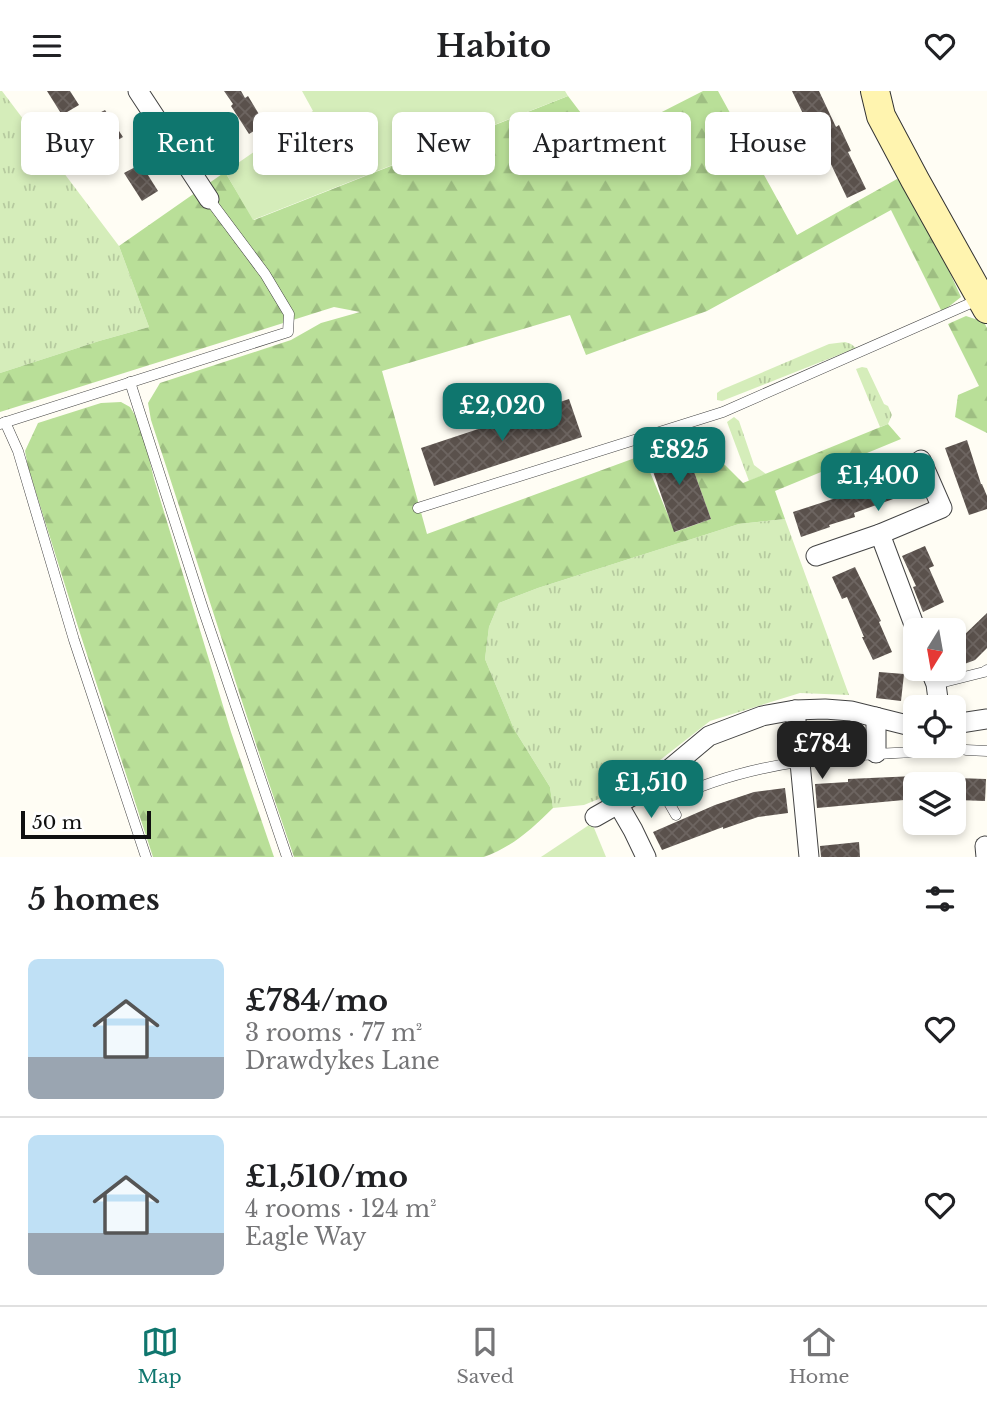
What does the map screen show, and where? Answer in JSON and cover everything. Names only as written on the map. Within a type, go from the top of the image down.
[{"type":"street","points":[[138,91],[209,199]]},
{"type":"street","points":[[875,91],[881,116],[984,304]]},
{"type":"street","points":[[817,556],[942,508],[920,460]]},
{"type":"street","points":[[880,534],[912,618]]},
{"type":"street","points":[[594,817],[648,787],[709,736],[762,716],[795,710],[825,709],[851,711],[903,724]]},
{"type":"street","points":[[795,710],[809,857]]},
{"type":"street","points":[[876,717],[876,753]]},
{"type":"street","points":[[966,722],[987,719]]},
{"type":"street","points":[[618,804],[646,857]]},
{"type":"lane","points":[[146,857],[75,640],[18,451],[2,423],[288,332],[289,314],[265,275],[209,199]]},
{"type":"lane","points":[[418,508],[723,412],[984,304]]},
{"type":"lane","points":[[130,382],[287,857]]},
{"type":"lane","points":[[966,673],[987,670]]},
{"type":"lane","points":[[966,750],[987,751]]},
{"type":"lane","points":[[676,815],[668,801],[693,788],[723,778],[800,761],[903,752]]},
{"type":"green space","points":[[2,91],[21,116],[21,175],[65,175],[119,246],[149,327],[0,373]]},
{"type":"green space","points":[[302,91],[565,91],[568,96],[527,112],[509,112],[509,119],[495,125],[495,112],[392,112],[392,165],[378,171],[378,112],[313,111]]},
{"type":"green space","points":[[703,91],[718,91],[730,112],[705,112],[705,175],[764,175],[797,235],[897,179],[909,184],[961,297],[942,312],[891,210],[707,311],[586,355],[570,315],[382,371],[427,534],[643,455],[675,532],[711,519],[683,441],[696,436],[743,483],[888,424],[901,439],[775,491],[785,519],[739,524],[499,603],[489,627],[485,659],[514,729],[550,787],[553,808],[513,843],[484,857],[294,857],[239,694],[151,420],[148,403],[160,383],[291,340],[321,323],[360,312],[334,307],[0,412],[0,373],[149,327],[119,246],[221,175],[227,175],[254,220],[368,175],[378,175],[378,171],[392,166],[392,175],[495,175],[495,125],[509,119],[509,175],[691,175],[691,112],[662,112]]},
{"type":"green space","points":[[568,96],[580,112],[527,112]]},
{"type":"green space","points":[[253,153],[253,175],[367,175],[253,220],[227,175],[239,175],[239,162]]},
{"type":"green space","points":[[966,316],[984,322],[987,328],[987,433],[955,417],[958,395],[979,386],[948,324]]},
{"type":"green space","points":[[845,342],[856,348],[722,401],[717,400],[717,393],[721,390],[829,344]]},
{"type":"green space","points":[[867,368],[884,404],[888,406],[892,415],[888,424],[880,427],[856,369]]},
{"type":"green space","points":[[121,402],[130,407],[141,425],[154,479],[231,732],[274,857],[153,857],[79,630],[25,451],[38,423],[101,403]]},
{"type":"green space","points":[[734,417],[739,421],[754,465],[766,474],[749,481],[727,422]]},
{"type":"green space","points":[[785,519],[849,695],[800,693],[710,721],[623,789],[584,805],[553,808],[550,787],[514,729],[485,659],[489,627],[499,603],[739,524]]},
{"type":"green space","points":[[592,823],[606,857],[541,857]]},
{"type":"building","points":[[47,91],[70,91],[79,105],[67,112],[60,112]]},
{"type":"building","points":[[224,91],[241,91],[245,98],[248,96],[258,112],[253,112],[253,132],[249,134],[239,118],[239,112],[235,112],[231,106],[233,104]]},
{"type":"building","points":[[792,91],[819,91],[829,112],[802,112]]},
{"type":"building","points":[[831,116],[836,127],[839,125],[851,151],[848,152],[866,189],[847,198],[831,164]]},
{"type":"building","points":[[133,168],[133,175],[148,175],[158,191],[142,201],[124,173]]},
{"type":"building","points":[[569,399],[582,437],[434,486],[421,448]]},
{"type":"building","points":[[967,440],[987,496],[987,509],[969,515],[945,448]]},
{"type":"building","points":[[683,441],[711,519],[674,532],[647,454]]},
{"type":"building","points":[[904,474],[910,493],[854,513],[855,517],[801,537],[793,512]]},
{"type":"building","points":[[925,546],[934,566],[929,568],[944,602],[923,612],[913,587],[916,586],[902,556]]},
{"type":"building","points":[[855,567],[881,621],[879,622],[892,652],[873,660],[847,597],[842,599],[832,577]]},
{"type":"building","points":[[987,613],[987,648],[975,660],[966,663],[966,633]]},
{"type":"building","points":[[879,672],[903,674],[901,701],[876,698]]},
{"type":"building","points":[[903,777],[903,800],[817,808],[815,784],[848,782],[848,779]]},
{"type":"building","points":[[966,778],[986,779],[985,801],[966,800]]},
{"type":"building","points":[[785,788],[788,813],[758,817],[723,827],[662,850],[653,832],[715,805],[754,792]]},
{"type":"building","points":[[859,842],[860,857],[821,857],[820,846]]}]
